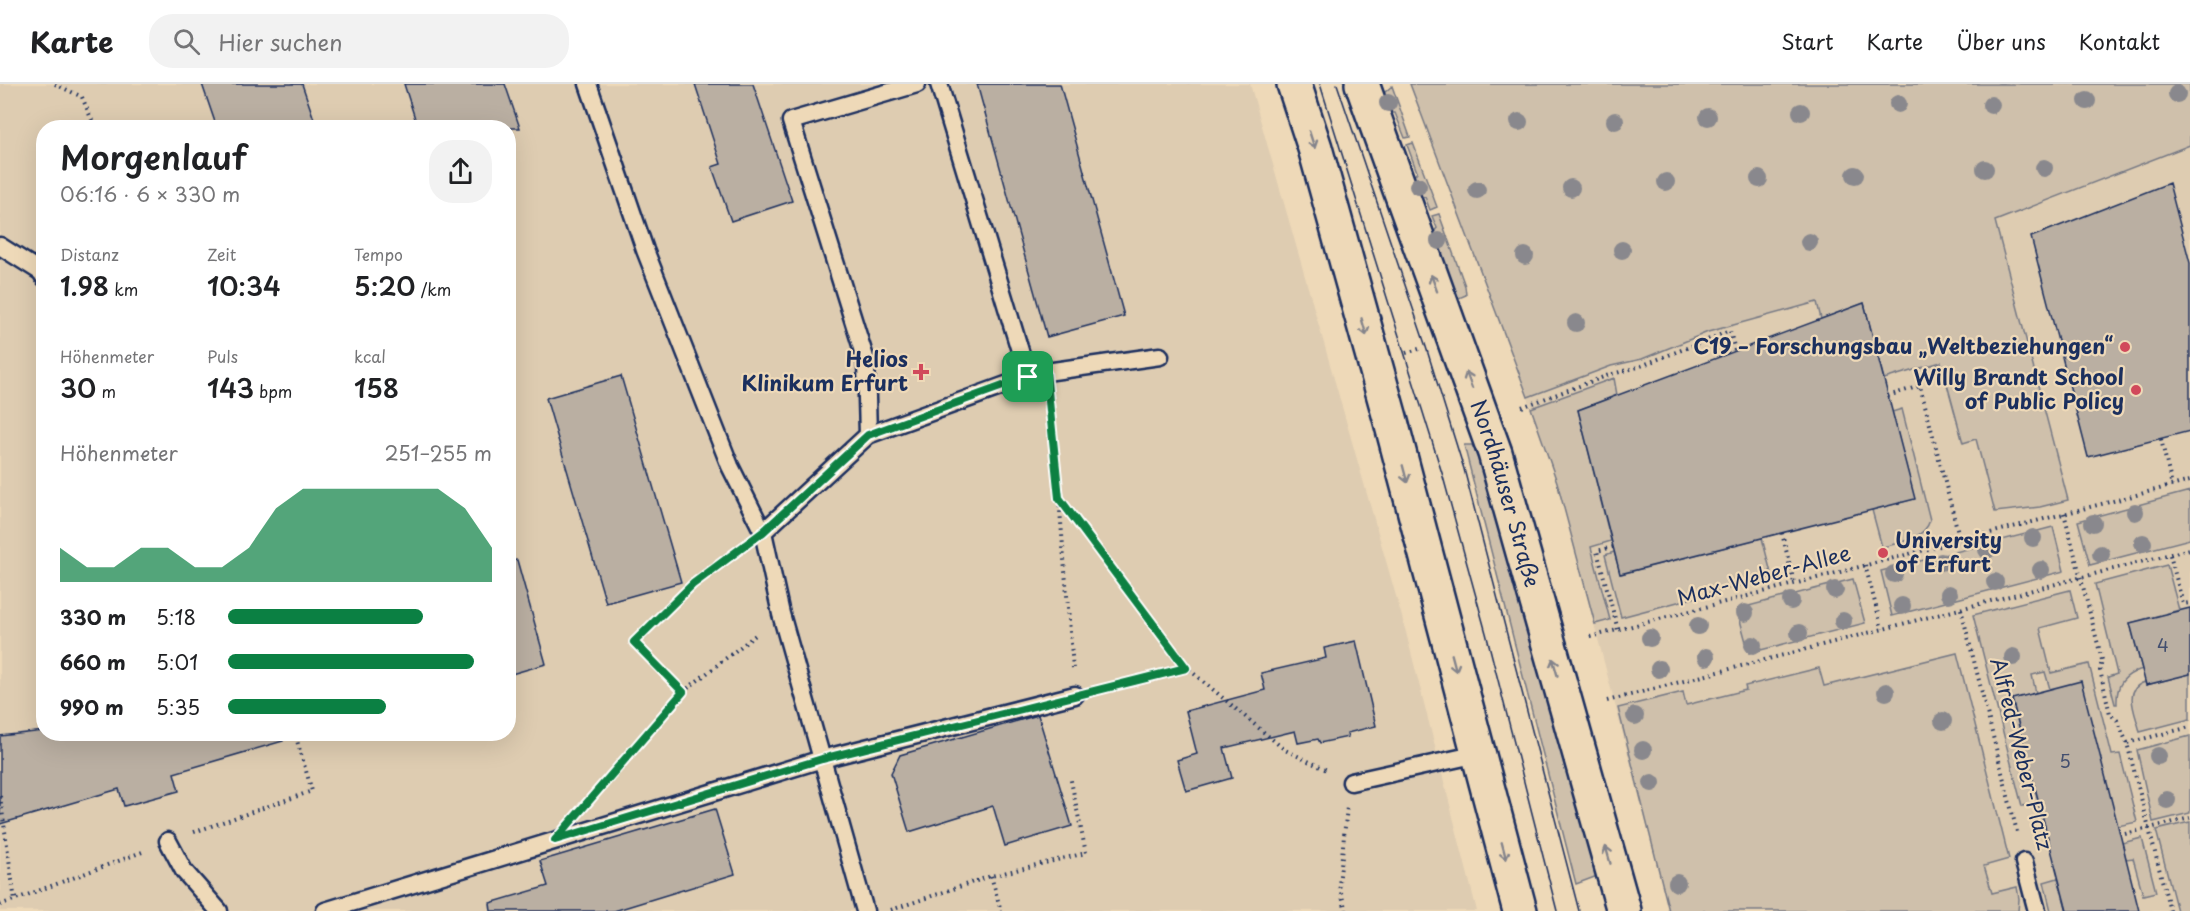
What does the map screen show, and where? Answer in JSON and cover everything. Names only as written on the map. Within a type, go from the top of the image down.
[{"type":"main road","points":[[1294,84],[1390,418],[1520,911]]},
{"type":"main road","name":"Nordhäuser Straße","points":[[1362,84],[1496,453],[1624,911]]},
{"type":"lane","points":[[588,84],[645,250],[730,466],[763,532],[781,614],[866,911]]},
{"type":"lane","points":[[868,435],[866,361],[791,121],[917,84]]},
{"type":"lane","points":[[939,84],[1028,377]]},
{"type":"lane","points":[[0,246],[36,269]]},
{"type":"lane","points":[[763,532],[868,435],[1046,372],[1160,356]]},
{"type":"lane","points":[[325,911],[822,759],[1075,695]]},
{"type":"lane","points":[[1350,782],[1478,754]]},
{"type":"lane","points":[[168,841],[184,871],[219,911]]},
{"type":"lane","name":"Alfred-Weber-Platz","points":[[2024,862],[2037,911]]},
{"type":"path","points":[[55,84],[82,98],[92,120]]},
{"type":"path","points":[[1522,407],[1609,375],[1638,367],[1730,331],[1735,351]]},
{"type":"path","points":[[1046,372],[1075,695],[1186,668]]},
{"type":"path","points":[[1888,396],[1920,386],[1960,540]]},
{"type":"path","points":[[2161,439],[2172,486]]},
{"type":"path","name":"Max-Weber-Allee","points":[[1590,637],[2190,481]]},
{"type":"path","points":[[1059,498],[1186,668],[1285,750],[1350,782],[1339,885],[1346,911]]},
{"type":"path","points":[[2064,513],[2102,660],[2100,670],[2110,714],[2117,720],[2127,743],[2170,911]]},
{"type":"path","points":[[683,692],[634,642],[693,584],[763,532]]},
{"type":"path","points":[[1782,533],[1794,583]]},
{"type":"path","points":[[1613,547],[1597,551],[1618,630]]},
{"type":"path","points":[[1607,701],[2190,549]]},
{"type":"path","points":[[2170,555],[2183,604],[2190,603]]},
{"type":"path","points":[[1865,565],[1882,629]]},
{"type":"path","name":"Alfred-Weber-Platz","points":[[1961,609],[2024,862]]},
{"type":"path","points":[[555,840],[683,692],[781,614]]},
{"type":"path","points":[[2127,743],[2190,727]]},
{"type":"path","points":[[0,905],[168,841],[312,791],[297,741]]},
{"type":"path","points":[[890,911],[991,876],[1086,853],[1070,776]]},
{"type":"path","points":[[0,796],[15,901]]},
{"type":"path","points":[[2125,834],[2190,818]]},
{"type":"path","points":[[991,876],[1001,911]]},
{"type":"shaded area","name":"Helios Klinikum Erfurt","points":[[0,84],[1250,84],[1402,617],[1477,911],[0,911]]},
{"type":"shaded area","name":"University of Erfurt","points":[[1410,84],[2190,84],[2190,911],[1669,911],[1557,482],[1543,438]]},
{"type":"shaded area","points":[[1410,84],[2190,84],[2190,145],[1995,221],[2068,500],[2040,507],[1995,512],[1976,439],[1963,443],[1941,362],[1884,379],[1864,303],[1821,319],[1817,302],[1708,332],[1642,359],[1611,366],[1528,397]]},
{"type":"shaded area","points":[[1392,86],[1410,137],[1405,138],[1395,113],[1382,113],[1377,99]]},
{"type":"shaded area","points":[[1413,143],[1437,207],[1430,210],[1425,197],[1412,199],[1408,184],[1417,172],[1407,145]]},
{"type":"shaded area","points":[[1439,214],[1465,286],[1466,295],[1459,298],[1454,295],[1427,240],[1437,228],[1432,216]]},
{"type":"shaded area","points":[[1614,378],[1617,395],[1578,410],[1611,541],[1591,547],[1610,620],[1595,624],[1557,482],[1531,408]]},
{"type":"shaded area","points":[[1902,409],[1930,520],[1923,532],[1917,536],[1882,547],[1872,510],[1914,499],[1892,412]]},
{"type":"shaded area","points":[[1464,445],[1472,445],[1486,475],[1600,875],[1576,884]]},
{"type":"shaded area","points":[[2190,491],[2190,539],[2090,565],[2078,521]]},
{"type":"shaded area","points":[[2053,527],[2064,571],[1892,616],[1881,571]]},
{"type":"shaded area","points":[[1762,538],[1772,577],[1621,617],[1605,555],[1614,552],[1621,574]]},
{"type":"shaded area","points":[[2167,565],[2179,610],[2130,623],[2142,669],[2130,674],[2122,681],[2117,704],[2115,704],[2108,677],[2117,674],[2095,584]]},
{"type":"shaded area","points":[[1853,579],[1865,623],[1749,653],[1737,609]]},
{"type":"shaded area","points":[[2070,590],[2077,618],[2040,628],[2051,673],[2089,664],[2112,755],[2120,754],[2137,822],[2118,826],[2050,689],[2045,672],[2032,675],[2036,693],[2012,700],[2046,831],[2044,832],[2036,803],[2022,806],[1973,615]]},
{"type":"shaded area","points":[[1957,653],[2009,859],[1984,866],[1992,893],[2017,887],[2018,911],[1669,911],[1618,708],[1683,692],[1686,705],[1746,690],[1745,686],[1819,668],[1824,686]]},
{"type":"shaded area","points":[[2190,674],[2190,719],[2140,732],[2132,703],[2134,690],[2138,685]]},
{"type":"shaded area","points":[[2190,736],[2190,813],[2153,822],[2137,750]]},
{"type":"shaded area","points":[[2190,822],[2190,911],[2177,911],[2156,830]]},
{"type":"shaded area","points":[[2142,838],[2156,892],[2143,895],[2133,858],[2126,859],[2122,843]]},
{"type":"shaded area","points":[[2058,878],[2067,911],[2051,911],[2044,882]]},
{"type":"building","points":[[202,84],[302,84],[314,120],[214,120]]},
{"type":"building","points":[[404,84],[505,84],[520,128],[516,128],[516,120],[415,120]]},
{"type":"building","points":[[695,84],[753,84],[792,201],[731,221],[712,167],[721,164]]},
{"type":"building","points":[[977,84],[1060,84],[1124,316],[1047,337]]},
{"type":"building","name":"C19 – Forschungsbau „Weltbeziehungen“","points":[[2169,183],[2190,263],[2190,431],[2088,457],[2031,237]]},
{"type":"building","points":[[1864,303],[1915,499],[1620,574],[1578,410]]},
{"type":"building","points":[[621,376],[681,582],[606,603],[546,398]]},
{"type":"building","points":[[516,560],[546,664],[516,673]]},
{"type":"building","points":[[2190,608],[2190,674],[2146,685],[2130,623]]},
{"type":"building","points":[[1356,641],[1376,726],[1347,733],[1348,737],[1320,743],[1318,739],[1298,743],[1295,731],[1224,748],[1232,778],[1186,791],[1177,760],[1197,754],[1186,711],[1265,690],[1261,673],[1326,658],[1324,648]]},
{"type":"building","points":[[2081,681],[2139,911],[2067,911],[2012,699]]},
{"type":"building","points":[[1038,715],[1072,826],[1005,846],[993,806],[909,832],[891,773],[900,755]]},
{"type":"building","points":[[36,732],[36,741],[283,741],[174,773],[179,791],[124,806],[119,789],[0,824],[0,736]]},
{"type":"building","points":[[715,809],[735,874],[614,911],[491,911],[490,903],[548,886],[540,861]]},
{"type":"tram line","points":[[1320,84],[1442,473],[1486,633],[1557,911]]},
{"type":"tram line","points":[[1337,84],[1426,347],[1464,469],[1579,911]]},
{"type":"place","name":"C19 – Forschungsbau „Weltbeziehungen“","points":[[2125,347]]},
{"type":"place","name":"Helios Klinikum Erfurt","points":[[921,372]]},
{"type":"place","name":"Willy Brandt School of Public Policy","points":[[2136,390]]},
{"type":"place","name":"University of Erfurt","points":[[1883,553]]},
{"type":"route","points":[[1046,372],[1059,498],[1186,668],[822,759],[555,840],[683,692],[634,642],[693,584],[763,532],[868,435],[1028,377],[1046,372]]}]
